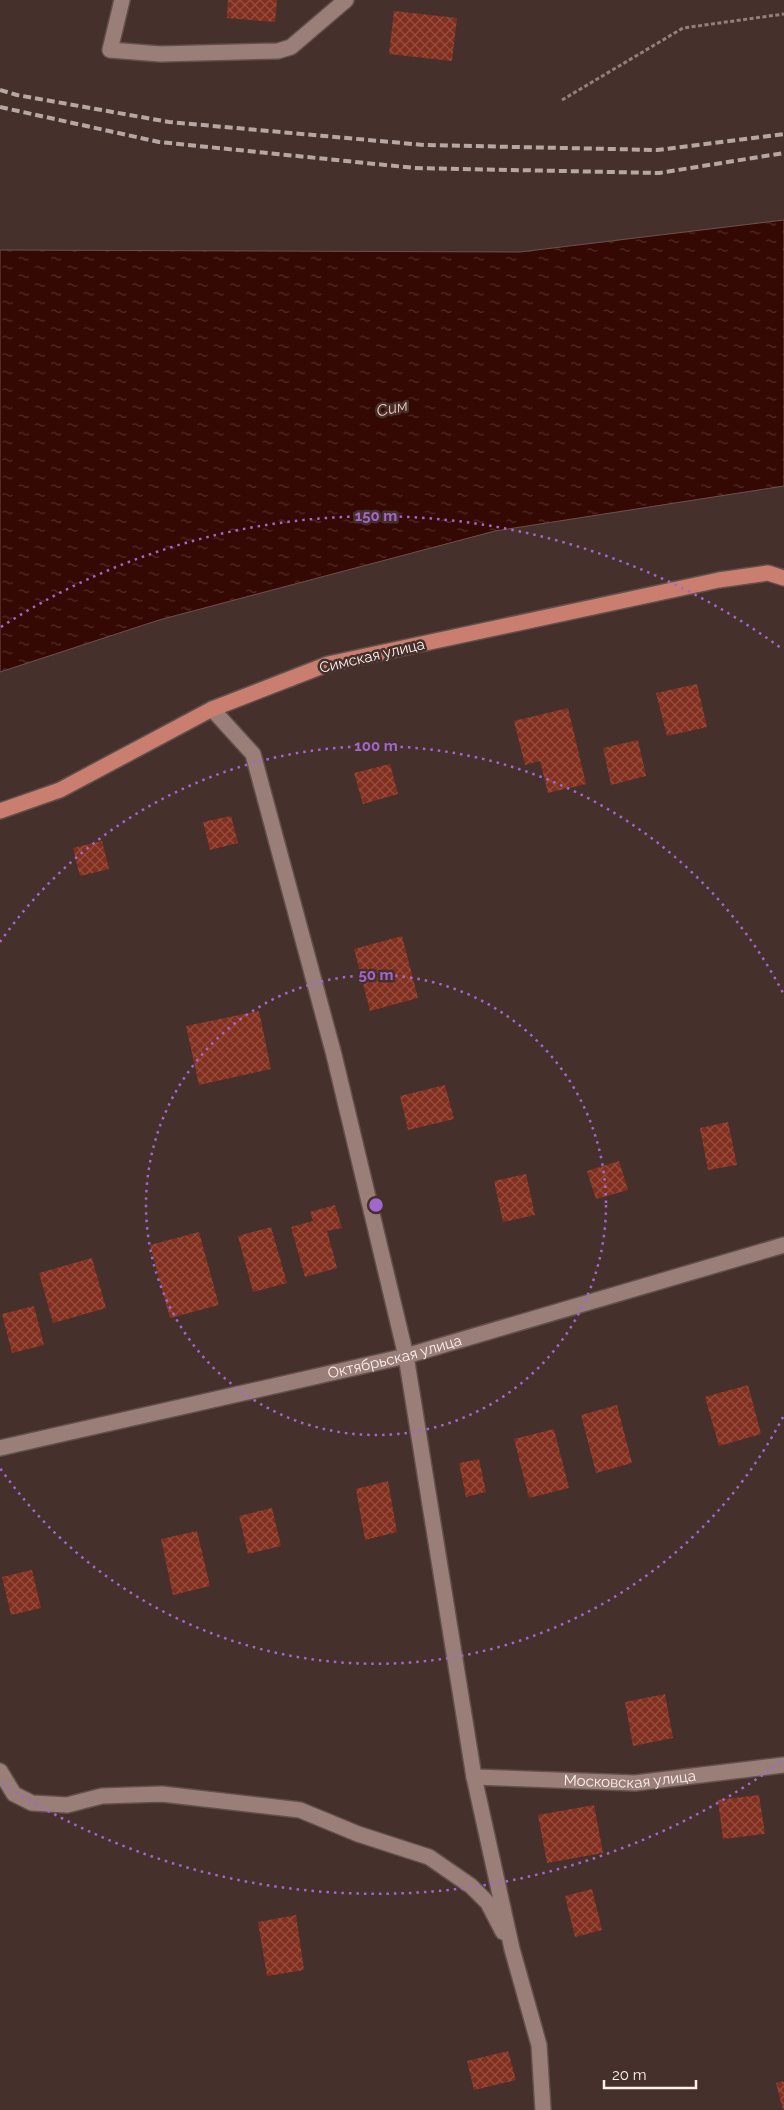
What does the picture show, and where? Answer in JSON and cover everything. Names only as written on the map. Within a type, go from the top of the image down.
[{"type":"main road","name":"Симская улица","points":[[0,811],[60,790],[212,709],[328,664],[710,582],[768,573],[784,578]]},
{"type":"street","points":[[122,0],[110,50],[160,54],[278,51],[291,47],[346,0]]},
{"type":"street","name":"Симская улица","points":[[768,573],[784,571]]},
{"type":"street","points":[[212,709],[253,754],[334,1055],[406,1356],[474,1777],[512,1950],[539,2044],[542,2110]]},
{"type":"street","name":"Октябрьская улица","points":[[0,1448],[406,1356],[784,1245]]},
{"type":"street","name":"Московская улица","points":[[474,1777],[635,1783],[784,1765]]},
{"type":"street","points":[[0,1771],[14,1794],[32,1803],[67,1805],[102,1796],[162,1794],[300,1810],[358,1834],[429,1857],[471,1886],[488,1903],[512,1950]]},
{"type":"path","points":[[562,100],[683,28],[784,14]]},
{"type":"water","name":"Сим","points":[[784,220],[784,486],[495,531],[159,620],[0,672],[0,250],[520,252]]},
{"type":"building","points":[[228,0],[277,0],[275,22],[227,18]]},
{"type":"building","points":[[394,11],[457,18],[452,61],[389,54]]},
{"type":"building","points":[[697,684],[707,727],[667,736],[656,693]]},
{"type":"building","points":[[568,708],[586,784],[548,793],[540,761],[525,765],[514,721]]},
{"type":"building","points":[[638,740],[646,776],[611,785],[603,748]]},
{"type":"building","points":[[390,764],[398,794],[363,804],[354,773]]},
{"type":"building","points":[[231,816],[238,843],[210,850],[203,822]]},
{"type":"building","points":[[102,841],[109,869],[80,876],[73,848]]},
{"type":"building","points":[[402,936],[418,998],[370,1011],[354,949]]},
{"type":"building","points":[[259,1011],[271,1069],[199,1085],[186,1026]]},
{"type":"building","points":[[445,1085],[454,1119],[408,1130],[400,1096]]},
{"type":"building","points":[[728,1122],[737,1165],[708,1170],[700,1128]]},
{"type":"building","points":[[619,1161],[628,1190],[596,1199],[587,1171]]},
{"type":"building","points":[[526,1174],[535,1215],[503,1222],[494,1181]]},
{"type":"building","points":[[335,1205],[342,1228],[327,1231],[337,1268],[305,1277],[291,1227],[313,1221],[310,1212]]},
{"type":"building","points":[[271,1227],[287,1283],[253,1292],[238,1236]]},
{"type":"building","points":[[199,1232],[219,1305],[170,1318],[150,1245]]},
{"type":"building","points":[[92,1258],[106,1308],[53,1323],[39,1273]]},
{"type":"building","points":[[34,1306],[44,1345],[12,1353],[2,1314]]},
{"type":"building","points":[[748,1385],[761,1434],[719,1446],[705,1397]]},
{"type":"building","points":[[617,1405],[632,1463],[596,1473],[581,1415]]},
{"type":"building","points":[[554,1429],[569,1488],[529,1498],[514,1439]]},
{"type":"building","points":[[479,1459],[486,1492],[466,1497],[459,1463]]},
{"type":"building","points":[[388,1481],[397,1532],[365,1540],[356,1489]]},
{"type":"building","points":[[272,1508],[281,1546],[248,1554],[239,1516]]},
{"type":"building","points":[[197,1531],[210,1586],[173,1595],[161,1539]]},
{"type":"building","points":[[32,1570],[41,1608],[11,1615],[2,1577]]},
{"type":"building","points":[[665,1694],[673,1738],[633,1746],[625,1702]]},
{"type":"building","points":[[759,1795],[765,1834],[723,1839],[718,1800]]},
{"type":"building","points":[[594,1805],[603,1853],[547,1863],[538,1815]]},
{"type":"building","points":[[592,1889],[602,1930],[575,1937],[565,1896]]},
{"type":"building","points":[[296,1915],[304,1970],[267,1976],[258,1922]]},
{"type":"building","points":[[508,2051],[516,2080],[474,2090],[467,2061]]},
{"type":"building","points":[[784,2081],[784,2110],[783,2110],[776,2083]]},
{"type":"railway","points":[[0,90],[17,95],[169,122],[424,145],[657,150],[784,134]]},
{"type":"railway","points":[[0,107],[159,142],[415,168],[659,173],[784,153]]}]
